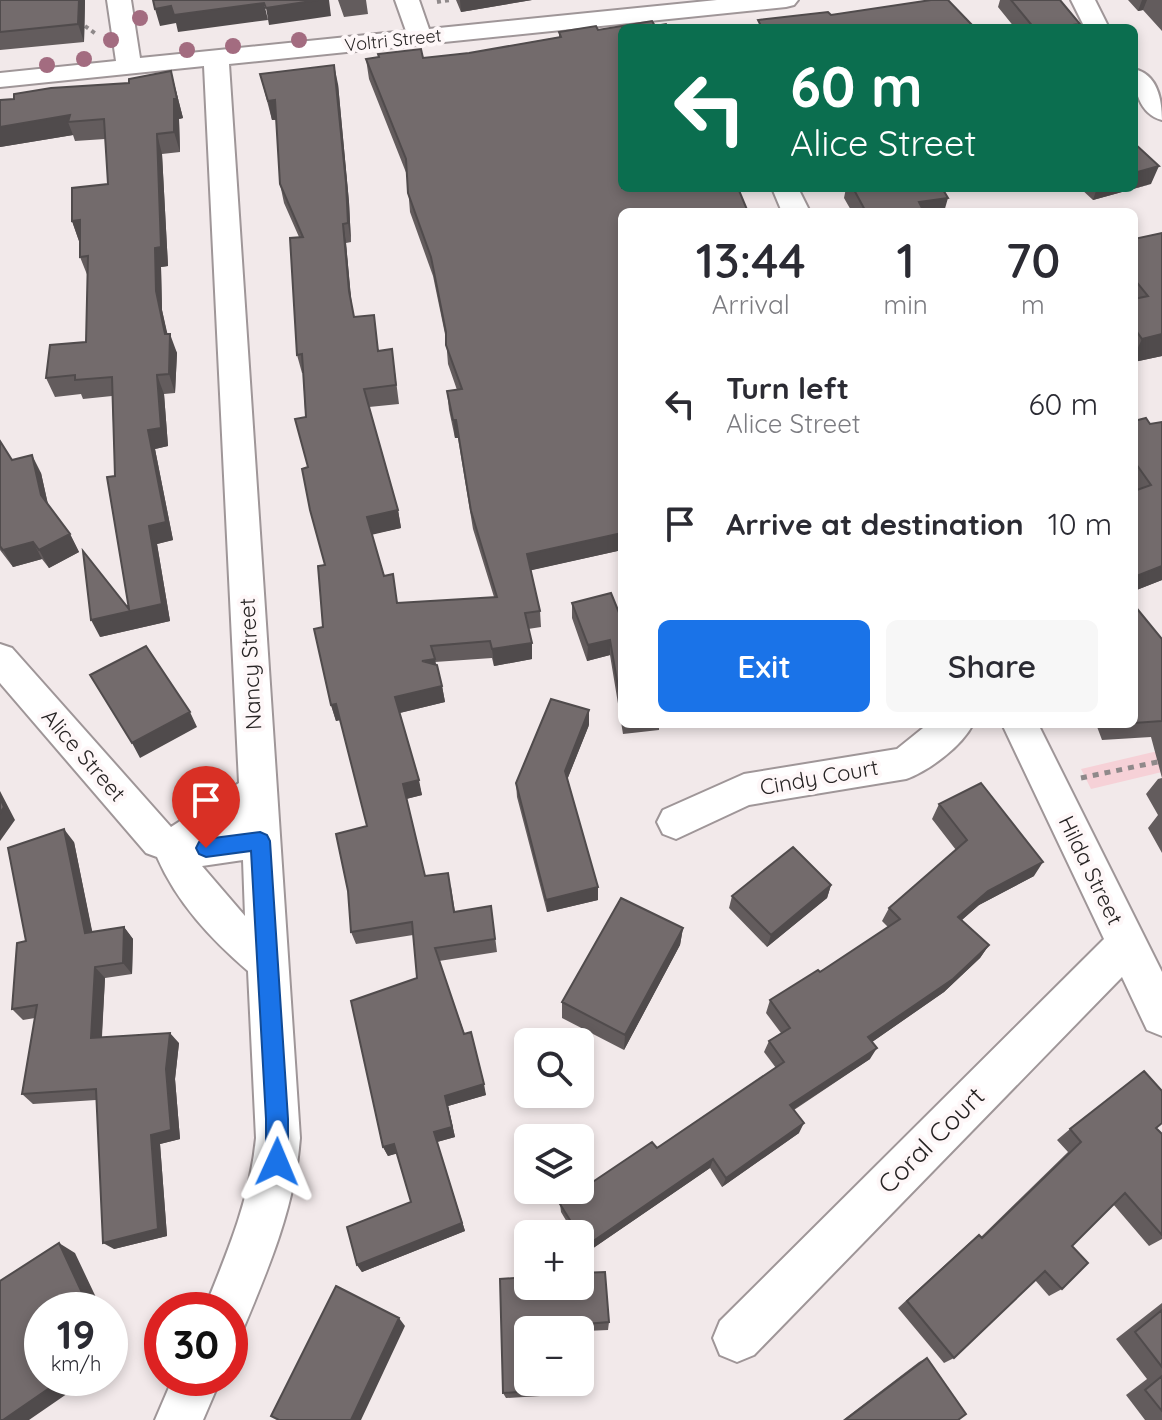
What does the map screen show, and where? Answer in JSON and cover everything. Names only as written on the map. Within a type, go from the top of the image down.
[{"type":"street","points":[[119,0],[129,66]]},
{"type":"street","points":[[407,0],[420,37]]},
{"type":"street","name":"Voltri Street","points":[[620,24],[712,18],[786,0]]},
{"type":"street","points":[[1083,0],[1095,24]]},
{"type":"street","name":"Voltri Street","points":[[0,80],[420,37],[618,24]]},
{"type":"street","name":"Nancy Street","points":[[216,58],[277,1162],[256,1245],[235,1292]]},
{"type":"street","points":[[1138,81],[1162,112]]},
{"type":"street","name":"Alice Street","points":[[0,658],[149,831],[172,847],[179,866],[241,940],[267,962]]},
{"type":"street","name":"Cindy Court","points":[[676,822],[744,790],[906,763],[950,728]]},
{"type":"street","name":"Hilda Street","points":[[1022,728],[1162,1016]]},
{"type":"street","points":[[172,847],[257,792]]},
{"type":"street","points":[[172,847],[188,850],[260,841]]},
{"type":"street","name":"Coral Court","points":[[737,1338],[1127,944]]},
{"type":"street","points":[[179,1420],[189,1396]]},
{"type":"path","points":[[436,2],[450,0]]},
{"type":"path","points":[[1080,778],[1162,761]]},
{"type":"shaded area","points":[[1162,750],[1162,772],[1091,789],[1081,769]]},
{"type":"building","points":[[0,0],[79,0],[78,24],[0,32]]},
{"type":"building","points":[[153,0],[318,0],[266,8],[264,3],[174,15],[171,6],[155,9]]},
{"type":"building","points":[[948,0],[971,24],[760,24],[758,20],[828,12],[831,15]]},
{"type":"building","points":[[1011,0],[1060,0],[1080,24],[1031,24]]},
{"type":"building","points":[[596,26],[598,30],[618,27],[618,192],[740,192],[746,208],[618,208],[618,534],[527,554],[540,611],[525,613],[532,643],[492,649],[490,641],[431,646],[435,659],[422,661],[437,665],[442,686],[395,697],[419,780],[403,784],[425,876],[448,873],[454,912],[491,906],[495,939],[435,948],[464,1034],[471,1032],[484,1084],[445,1096],[452,1127],[434,1132],[462,1223],[357,1265],[347,1227],[411,1202],[394,1144],[383,1147],[351,1001],[417,978],[412,922],[351,932],[348,891],[336,834],[367,826],[336,704],[331,705],[314,629],[323,627],[318,566],[325,565],[310,510],[302,469],[308,467],[295,419],[306,417],[302,354],[297,355],[290,238],[303,237],[280,184],[275,100],[268,101],[260,74],[334,65],[346,183],[348,223],[343,224],[354,317],[374,315],[378,351],[392,349],[396,385],[364,389],[398,510],[367,517],[384,576],[393,574],[397,603],[497,597],[471,511],[456,420],[453,420],[447,391],[462,389],[446,345],[431,257],[408,193],[406,159],[366,59],[379,57],[378,54],[421,49],[423,58],[469,53],[561,37],[559,32]]},
{"type":"building","points":[[171,71],[177,99],[174,99],[174,132],[157,134],[161,247],[155,248],[156,291],[165,334],[170,334],[169,374],[157,375],[161,428],[148,430],[166,522],[149,526],[162,604],[91,620],[83,551],[129,609],[107,477],[115,476],[112,377],[75,380],[75,375],[46,378],[50,345],[86,342],[88,256],[80,257],[80,220],[72,221],[72,188],[108,184],[104,119],[68,122],[70,115],[0,127],[0,100],[14,99],[14,94],[51,88],[129,83],[129,79]]},
{"type":"building","points":[[1138,147],[1159,166],[1138,172]]},
{"type":"building","points":[[855,192],[944,192],[948,198],[919,202],[922,208],[864,208]]},
{"type":"building","points":[[1162,233],[1162,334],[1142,339],[1138,333],[1138,298],[1148,296],[1138,284],[1138,238]]},
{"type":"building","points":[[1146,418],[1150,424],[1162,422],[1162,566],[1138,575],[1138,490],[1151,485],[1138,467],[1138,420]]},
{"type":"building","points":[[0,441],[12,460],[32,455],[41,495],[70,534],[39,550],[33,542],[3,550],[0,546]]},
{"type":"building","points":[[611,593],[618,610],[618,687],[610,640],[588,645],[572,603]]},
{"type":"building","points":[[1138,610],[1162,639],[1162,721],[1138,723]]},
{"type":"building","points":[[146,646],[190,712],[132,743],[90,675]]},
{"type":"building","points":[[551,699],[589,710],[565,771],[598,887],[546,900],[516,783]]},
{"type":"building","points":[[981,783],[1043,862],[988,891],[958,917],[989,945],[953,979],[868,1037],[877,1048],[790,1105],[804,1123],[726,1178],[713,1159],[594,1241],[594,1220],[570,1220],[560,1204],[594,1204],[594,1181],[652,1142],[657,1148],[784,1062],[769,1041],[790,1028],[770,1000],[818,970],[820,972],[900,919],[889,908],[967,840],[939,804]]},
{"type":"building","points":[[64,829],[85,933],[124,927],[123,963],[95,967],[91,1038],[170,1033],[166,1069],[171,1130],[151,1135],[158,1229],[103,1243],[96,1089],[22,1094],[37,1005],[12,1009],[17,943],[26,941],[8,848]]},
{"type":"building","points":[[793,847],[831,885],[771,935],[732,896]]},
{"type":"building","points":[[621,898],[683,928],[625,1035],[562,1002]]},
{"type":"building","points":[[1144,1071],[1162,1091],[1162,1123],[1156,1128],[1162,1134],[1162,1235],[1125,1193],[1072,1246],[1088,1263],[1062,1289],[1045,1271],[954,1358],[907,1301],[979,1235],[982,1238],[1081,1142],[1070,1129]]},
{"type":"building","points":[[59,1243],[82,1292],[24,1292],[24,1396],[38,1396],[3,1420],[0,1420],[0,1281]]},
{"type":"building","points":[[594,1272],[605,1272],[609,1322],[594,1323],[594,1316],[514,1316],[514,1392],[503,1393],[500,1279],[514,1278],[514,1300],[594,1300]]},
{"type":"building","points":[[336,1286],[399,1318],[351,1420],[279,1420],[271,1416]]},
{"type":"building","points":[[1162,1310],[1162,1367],[1135,1332]]},
{"type":"building","points":[[927,1358],[966,1414],[958,1420],[845,1420]]},
{"type":"building","points":[[1162,1376],[1162,1411],[1145,1390]]},
{"type":"route","points":[[206,848],[260,841],[277,1162]]}]
